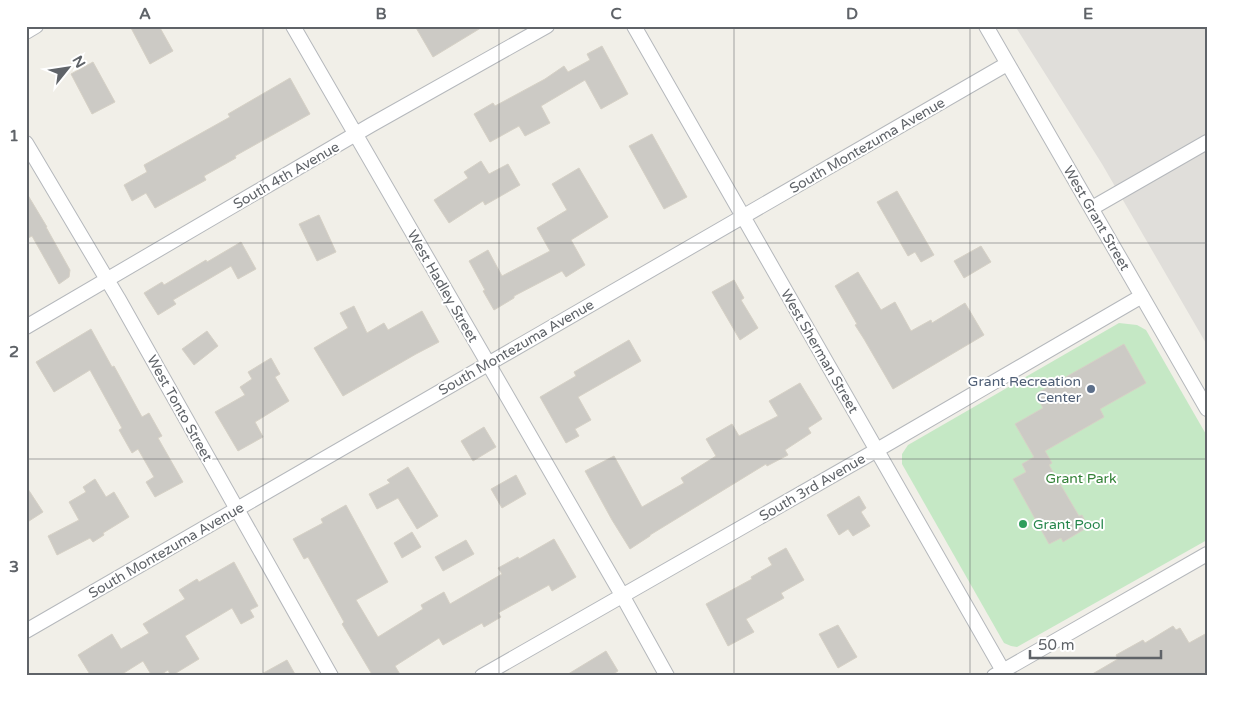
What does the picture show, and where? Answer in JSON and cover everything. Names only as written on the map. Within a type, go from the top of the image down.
[{"type":"street","points":[[26,32],[36,26]]},
{"type":"street","name":"West Hadley Street","points":[[293,26],[667,676]]},
{"type":"street","name":"South 4th Avenue","points":[[26,327],[356,134],[547,26]]},
{"type":"street","name":"West Sherman Street","points":[[634,26],[877,450],[1001,674]]},
{"type":"street","name":"West Grant Street","points":[[986,26],[1207,409]]},
{"type":"street","name":"South Montezuma Avenue","points":[[26,631],[1007,64]]},
{"type":"street","points":[[1092,208],[1207,142]]},
{"type":"street","name":"West Tonto Street","points":[[26,143],[108,280],[332,676]]},
{"type":"street","name":"South 3rd Avenue","points":[[482,676],[1142,296]]},
{"type":"street","points":[[1001,674],[1207,554]]},
{"type":"shaded area","points":[[1015,26],[1207,26],[1207,345],[1102,164]]},
{"type":"green space","name":"Grant Park","points":[[1119,323],[1137,325],[1146,330],[1207,436],[1207,540],[1017,647],[1011,646],[1004,643],[902,464],[902,454],[908,445]]},
{"type":"building","points":[[130,26],[159,26],[173,51],[150,64]]},
{"type":"building","points":[[415,26],[484,26],[433,57]]},
{"type":"building","points":[[602,46],[628,94],[601,109],[585,80],[541,106],[550,123],[525,136],[519,126],[490,142],[474,114],[493,103],[495,106],[545,79],[564,66],[568,72],[590,60],[587,54]]},
{"type":"building","points":[[93,62],[115,102],[92,114],[71,74]]},
{"type":"building","points":[[290,78],[310,114],[235,156],[236,158],[204,176],[206,180],[155,208],[146,193],[132,201],[124,185],[147,172],[144,165],[230,117],[228,114]]},
{"type":"building","points":[[652,134],[687,197],[664,209],[629,146]]},
{"type":"building","points":[[481,161],[489,174],[508,164],[520,185],[485,205],[483,201],[449,223],[434,200],[468,178],[464,172]]},
{"type":"building","points":[[579,168],[608,217],[571,240],[585,265],[566,277],[562,271],[514,296],[514,298],[494,310],[469,261],[488,250],[502,276],[550,251],[537,228],[567,210],[552,184]]},
{"type":"building","points":[[897,191],[934,255],[921,262],[915,252],[908,256],[877,202]]},
{"type":"building","points":[[26,192],[70,270],[69,277],[59,284],[32,236],[26,239]]},
{"type":"building","points":[[319,215],[336,252],[317,261],[299,224]]},
{"type":"building","points":[[241,242],[256,269],[238,279],[231,266],[173,300],[176,304],[158,315],[144,293],[162,282],[164,285]]},
{"type":"building","points":[[981,246],[991,262],[964,278],[954,261]]},
{"type":"building","points":[[858,272],[881,310],[895,302],[911,331],[931,320],[932,323],[965,303],[984,335],[893,389],[855,325],[857,324],[835,286]]},
{"type":"building","points":[[734,280],[744,298],[741,300],[758,328],[740,340],[712,292]]},
{"type":"building","points":[[354,306],[367,333],[384,323],[388,330],[422,311],[439,342],[343,396],[314,348],[348,328],[340,313]]},
{"type":"building","points":[[91,329],[142,417],[149,413],[162,436],[158,438],[183,482],[155,497],[146,482],[154,477],[138,449],[132,453],[119,430],[122,428],[90,370],[54,392],[36,362]]},
{"type":"building","points":[[207,331],[218,346],[194,365],[182,349]]},
{"type":"building","points":[[629,340],[641,361],[578,397],[591,420],[575,429],[579,436],[566,443],[540,397],[576,376],[574,372]]},
{"type":"building","points":[[1124,344],[1146,383],[1100,409],[1104,417],[1045,451],[1052,463],[1049,465],[1079,516],[1082,515],[1088,527],[1063,542],[1061,538],[1049,544],[1013,479],[1026,472],[1022,464],[1034,457],[1015,424],[1043,408],[1036,394]]},
{"type":"building","points":[[271,358],[280,374],[275,377],[289,401],[255,422],[263,437],[238,451],[215,412],[245,395],[240,387],[252,379],[248,372]]},
{"type":"building","points":[[800,383],[822,419],[808,428],[811,433],[785,450],[788,455],[767,466],[766,464],[630,549],[585,471],[614,456],[642,507],[684,483],[681,478],[716,456],[706,439],[732,424],[739,436],[778,416],[769,401]]},
{"type":"building","points":[[484,427],[496,447],[473,461],[461,441]]},
{"type":"building","points":[[408,467],[438,516],[417,529],[398,498],[377,509],[369,494],[390,483],[387,480]]},
{"type":"building","points":[[516,475],[526,494],[502,508],[491,489]]},
{"type":"building","points":[[95,479],[106,497],[114,492],[129,517],[103,533],[104,535],[93,542],[90,538],[57,555],[48,536],[79,520],[69,502],[86,492],[83,487]]},
{"type":"building","points":[[26,486],[43,512],[26,523]]},
{"type":"building","points":[[859,496],[866,508],[861,512],[870,526],[853,536],[848,529],[839,535],[827,515]]},
{"type":"building","points":[[346,505],[388,582],[356,600],[378,637],[423,609],[421,605],[444,592],[450,604],[502,574],[498,568],[518,557],[519,559],[554,539],[576,577],[552,591],[549,585],[498,613],[501,617],[484,627],[482,623],[443,645],[439,638],[395,666],[401,676],[373,676],[342,624],[344,622],[308,557],[304,559],[293,539],[323,523],[321,519]]},
{"type":"building","points":[[412,532],[421,547],[402,558],[394,543]]},
{"type":"building","points":[[466,540],[474,554],[443,571],[435,557]]},
{"type":"building","points":[[786,548],[804,580],[781,593],[784,598],[746,619],[754,632],[728,646],[706,604],[752,579],[751,577],[772,565],[768,558]]},
{"type":"building","points":[[234,562],[258,606],[250,610],[254,617],[241,624],[232,608],[185,636],[199,659],[171,676],[168,670],[159,676],[152,676],[143,661],[119,676],[91,676],[78,655],[112,634],[121,649],[149,633],[143,624],[185,599],[179,590],[197,579],[199,582]]},
{"type":"building","points":[[838,625],[857,657],[838,668],[819,634]]},
{"type":"building","points":[[1173,626],[1176,630],[1180,628],[1189,643],[1207,633],[1207,676],[1089,676],[1118,659],[1116,655],[1143,640],[1145,643]]},
{"type":"building","points":[[606,651],[618,671],[610,676],[565,676]]},
{"type":"building","points":[[287,660],[296,676],[258,676]]},
{"type":"place","name":"Grant Recreation Center","points":[[1091,389]]},
{"type":"place","name":"Grant Pool","points":[[1023,524]]}]
